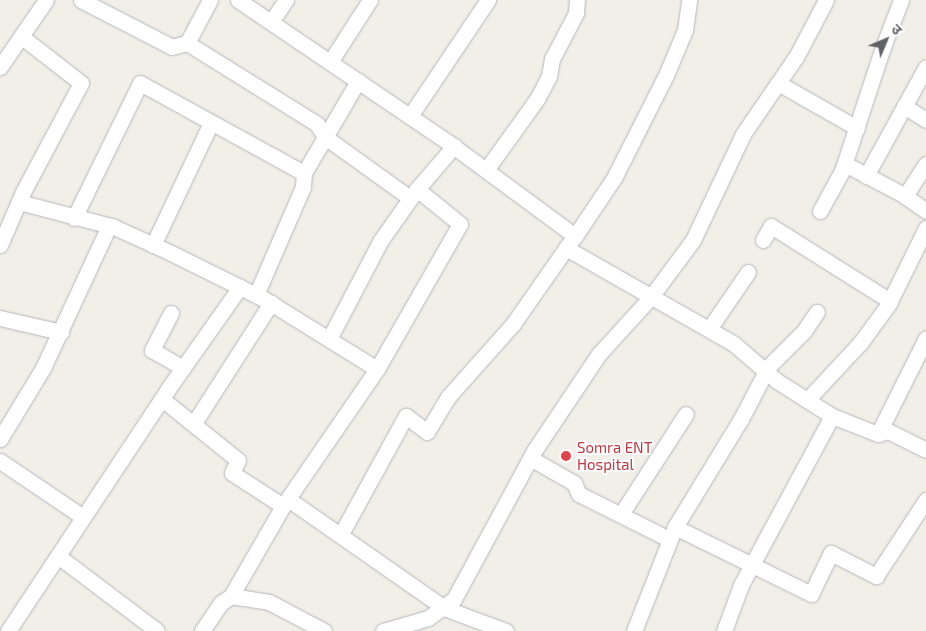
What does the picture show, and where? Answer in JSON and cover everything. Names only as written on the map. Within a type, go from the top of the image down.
[{"type":"street","points":[[0,67],[6,47],[22,37],[46,0]]},
{"type":"street","points":[[81,0],[172,47],[187,44],[317,124],[324,135],[460,224],[377,369],[286,503],[231,596],[221,602],[202,631]]},
{"type":"street","points":[[187,44],[210,0]]},
{"type":"street","points":[[238,0],[454,146],[486,170],[571,242],[650,298],[734,344],[765,371],[832,416],[878,434],[888,431],[926,450]]},
{"type":"street","points":[[271,22],[286,0]]},
{"type":"street","points":[[330,62],[370,0]]},
{"type":"street","points":[[410,116],[488,0]]},
{"type":"street","points":[[486,170],[537,99],[549,76],[552,59],[576,13],[577,0]]},
{"type":"street","points":[[341,534],[406,416],[428,432],[448,397],[513,324],[614,178],[666,75],[685,30],[689,0]]},
{"type":"street","points":[[383,631],[425,624],[454,599],[530,458],[599,354],[650,298],[693,240],[743,134],[778,83],[826,0]]},
{"type":"street","points":[[820,211],[845,164],[901,0]]},
{"type":"street","points":[[0,245],[18,202],[81,83],[22,37]]},
{"type":"street","points":[[866,176],[926,67]]},
{"type":"street","points":[[256,295],[303,187],[304,173],[324,135],[358,81]]},
{"type":"street","points":[[74,218],[140,83],[304,173]]},
{"type":"street","points":[[778,83],[857,128]]},
{"type":"street","points":[[904,106],[926,120]]},
{"type":"street","points":[[153,245],[211,123]]},
{"type":"street","points":[[329,339],[381,240],[413,194],[454,146]]},
{"type":"street","points":[[845,164],[905,196],[926,211]]},
{"type":"street","points":[[905,196],[926,164]]},
{"type":"street","points":[[18,202],[109,226],[153,245],[271,303],[377,369]]},
{"type":"street","points":[[0,439],[61,332],[109,226]]},
{"type":"street","points":[[763,240],[771,226],[890,301]]},
{"type":"street","points":[[808,400],[861,342],[890,301],[926,228]]},
{"type":"street","points":[[709,329],[748,272]]},
{"type":"street","points":[[8,631],[162,399],[240,287]]},
{"type":"street","points":[[194,423],[271,303]]},
{"type":"street","points":[[634,631],[672,533],[741,419],[765,371],[804,331],[816,312]]},
{"type":"street","points":[[171,313],[152,350],[183,368]]},
{"type":"street","points":[[0,318],[61,332]]},
{"type":"street","points":[[878,434],[926,338]]},
{"type":"street","points":[[162,399],[238,460],[232,473],[341,534],[444,608],[506,631]]},
{"type":"street","points":[[621,514],[686,414]]},
{"type":"street","points":[[724,631],[753,563],[832,416]]},
{"type":"street","points":[[530,458],[574,483],[579,494],[621,514],[753,563],[811,594],[831,553],[876,576],[926,500]]},
{"type":"street","points":[[0,461],[83,517]]},
{"type":"street","points":[[58,556],[157,631]]},
{"type":"street","points":[[231,596],[269,602],[324,631]]},
{"type":"place","name":"Somra ENT Hospital","points":[[566,456]]}]
